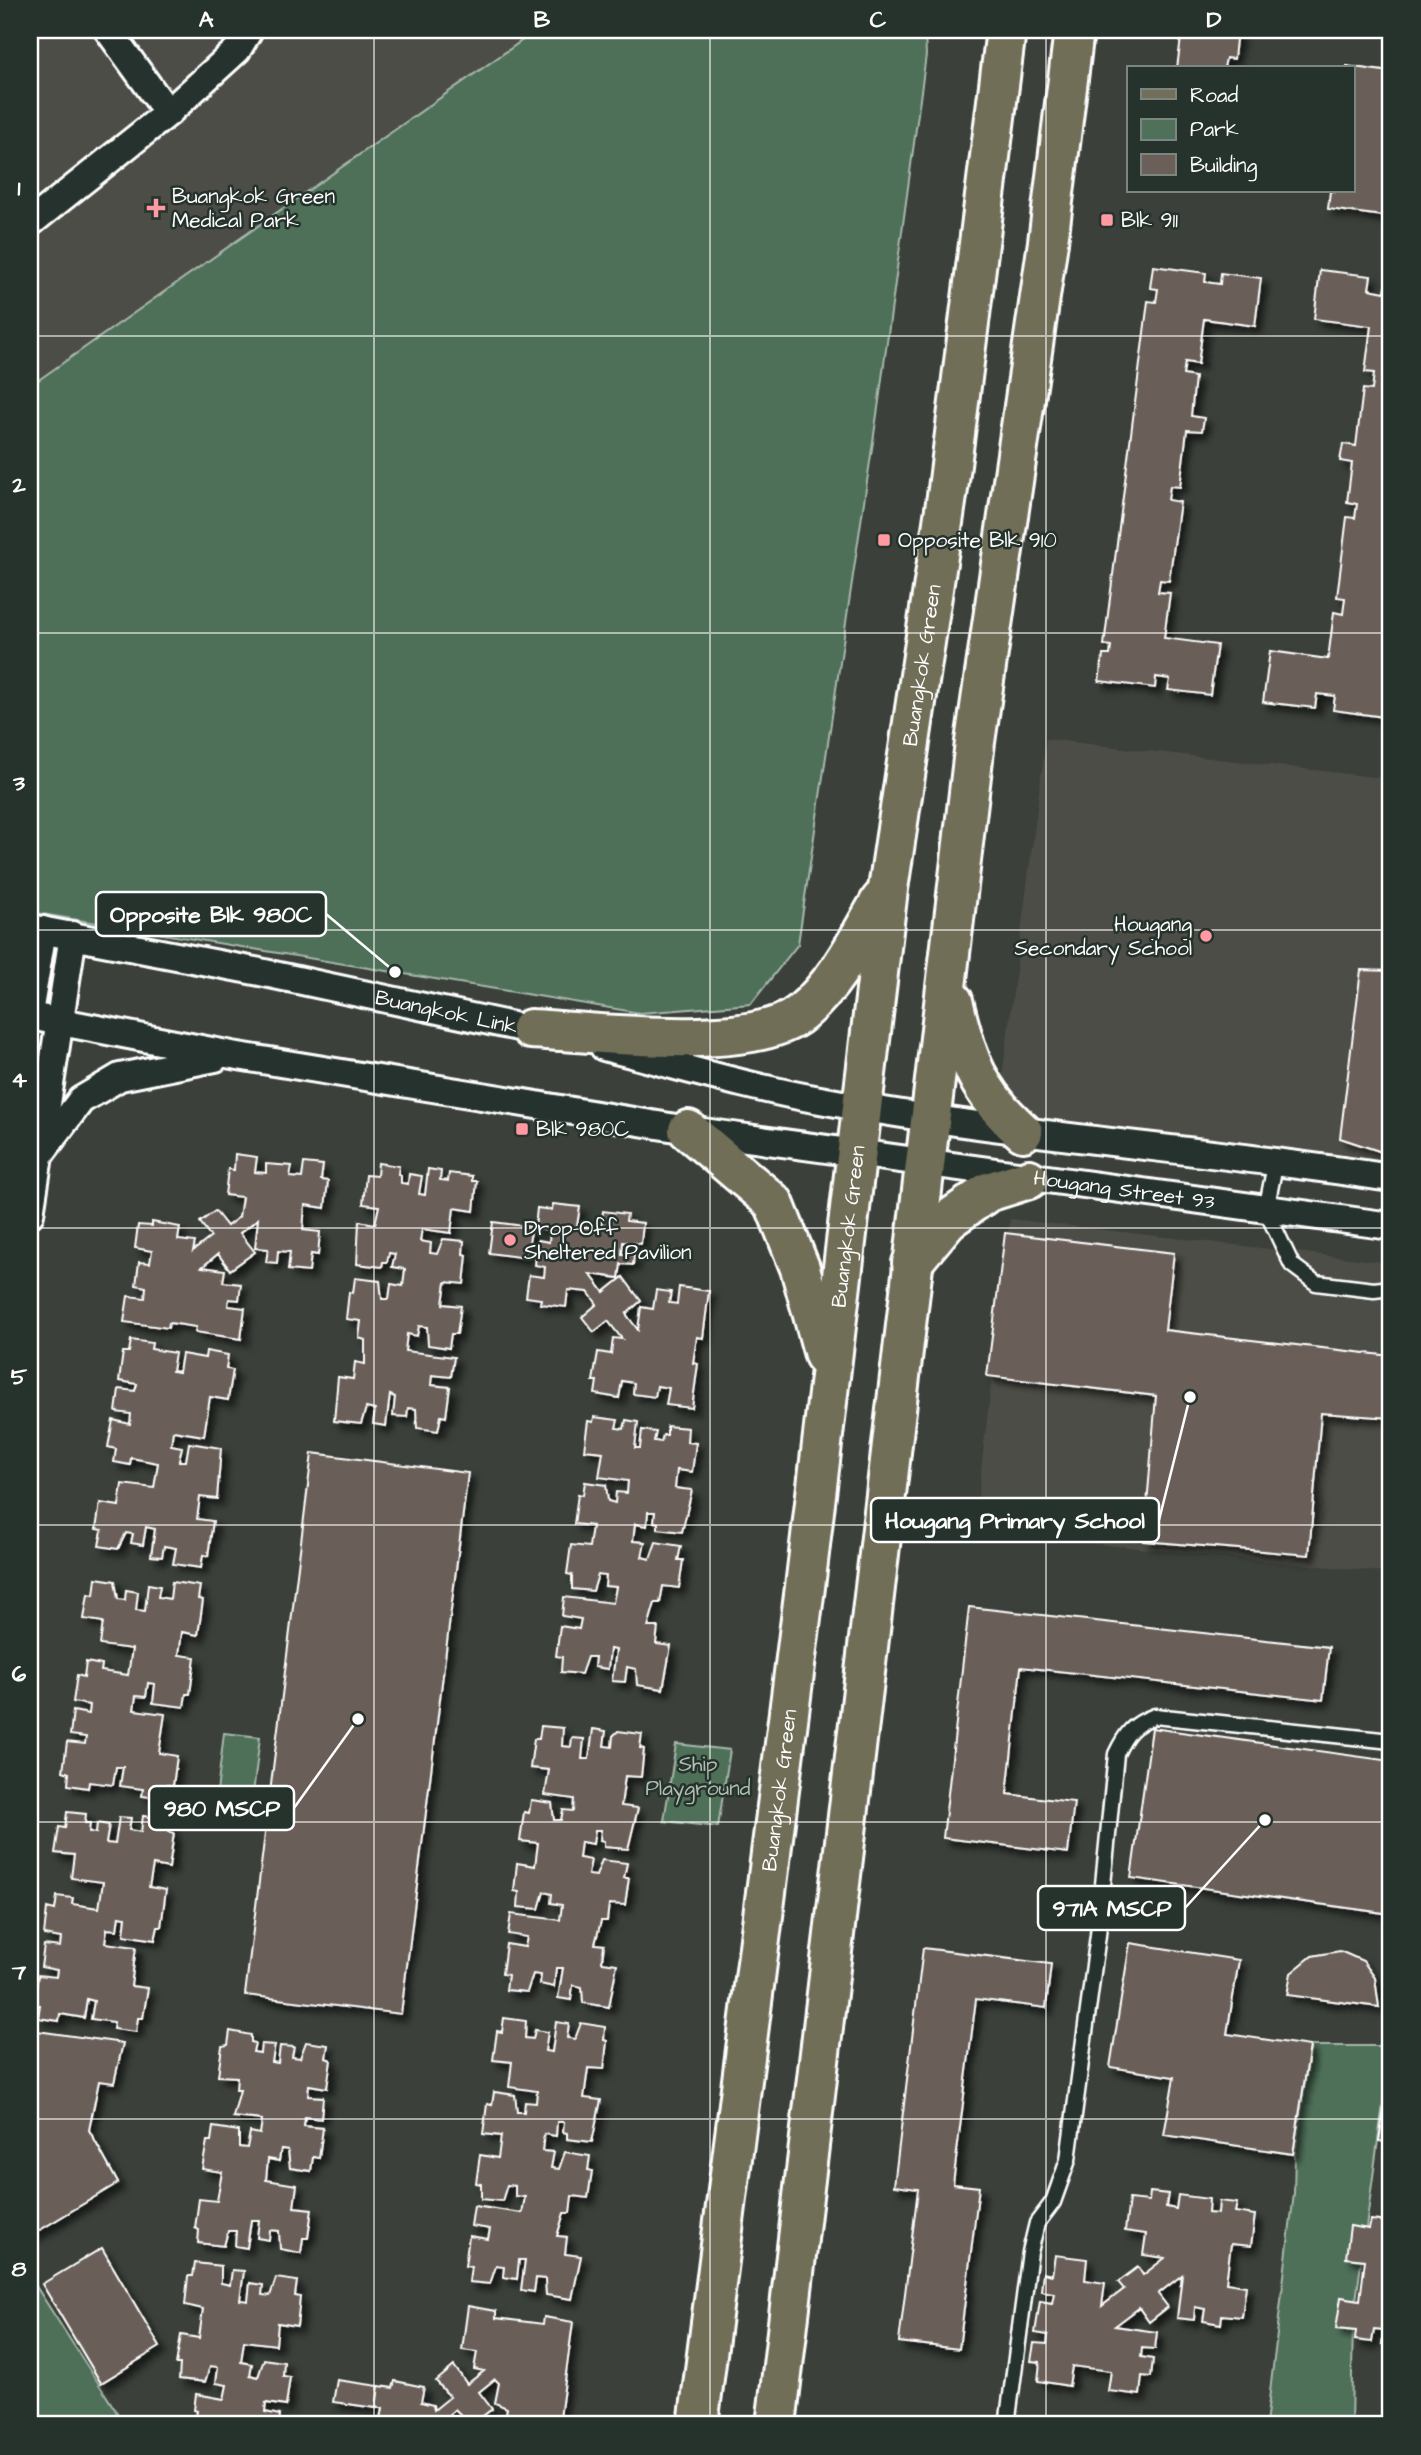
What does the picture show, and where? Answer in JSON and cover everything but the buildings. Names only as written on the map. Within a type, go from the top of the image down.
[{"type":"main road","name":"Buangkok Green","points":[[698,2425],[888,889],[947,489],[1006,30]]},
{"type":"main road","points":[[776,2425],[980,702],[1048,242],[1074,30]]},
{"type":"main road","points":[[531,1029],[716,1037],[760,1030],[800,1015],[836,976],[888,889]]},
{"type":"main road","points":[[948,979],[963,1042],[979,1082],[998,1111],[1023,1132]]},
{"type":"main road","points":[[688,1130],[774,1203],[800,1268],[829,1374]]},
{"type":"main road","points":[[912,1263],[948,1220],[988,1192],[1029,1179]]},
{"type":"street","points":[[108,30],[168,114]]},
{"type":"street","points":[[30,223],[168,114],[237,50],[249,30]]},
{"type":"street","points":[[30,1007],[36,929]]},
{"type":"street","name":"Buangkok Link","points":[[36,929],[531,1029],[817,1100],[861,1107]]},
{"type":"street","points":[[30,1214],[73,935]]},
{"type":"street","points":[[30,1016],[232,1055],[688,1130],[856,1154]]},
{"type":"street","points":[[37,1158],[81,1100],[120,1077],[232,1055]]},
{"type":"street","points":[[861,1107],[1023,1132],[1276,1160],[1391,1178]]},
{"type":"street","name":"Hougang Street 93","points":[[856,1154],[1391,1227]]},
{"type":"lane","points":[[1276,1160],[1266,1210],[1292,1265],[1316,1283],[1374,1290],[1391,1287]]},
{"type":"lane","points":[[1007,2425],[1030,2252],[1037,2223],[1053,2202],[1068,2160],[1098,1935],[1116,1754],[1126,1734],[1137,1723],[1155,1716],[1391,1741]]},
{"type":"shaded area","name":"Buangkok Green Medical Park","points":[[30,30],[537,30],[30,386]]},
{"type":"shaded area","name":"Hougang Secondary School","points":[[1046,739],[1391,779],[1391,1162],[1020,1120],[1000,1094]]},
{"type":"shaded area","points":[[1010,1219],[1391,1263],[1391,1573],[974,1532]]},
{"type":"green space","points":[[537,30],[925,30],[926,55],[878,408],[798,944],[751,1004],[640,1013],[30,912],[30,386]]},
{"type":"green space","points":[[224,1733],[260,1737],[253,1794],[217,1792]]},
{"type":"green space","name":"Ship Playground","points":[[676,1744],[730,1750],[718,1827],[664,1821]]},
{"type":"green space","points":[[1311,2046],[1391,2046],[1353,2322],[1351,2425],[1266,2425],[1294,2193],[1295,2155]]},
{"type":"green space","points":[[30,2277],[125,2425],[30,2425]]},
{"type":"place","name":"Buangkok Green Medical Park","points":[[156,208]]},
{"type":"place","name":"Blk 911","points":[[1107,220]]},
{"type":"place","name":"Opposite Blk 910","points":[[884,540]]},
{"type":"place","name":"Hougang Secondary School","points":[[1206,936]]},
{"type":"place","name":"Opposite Blk 980C","points":[[395,972]]},
{"type":"place","name":"Blk 980C","points":[[522,1129]]},
{"type":"place","name":"Drop-Off Sheltered Pavilion","points":[[510,1240]]},
{"type":"place","name":"Hougang Primary School","points":[[1190,1397]]},
{"type":"place","name":"980 MSCP","points":[[358,1719]]},
{"type":"place","name":"971A MSCP","points":[[1265,1820]]}]
